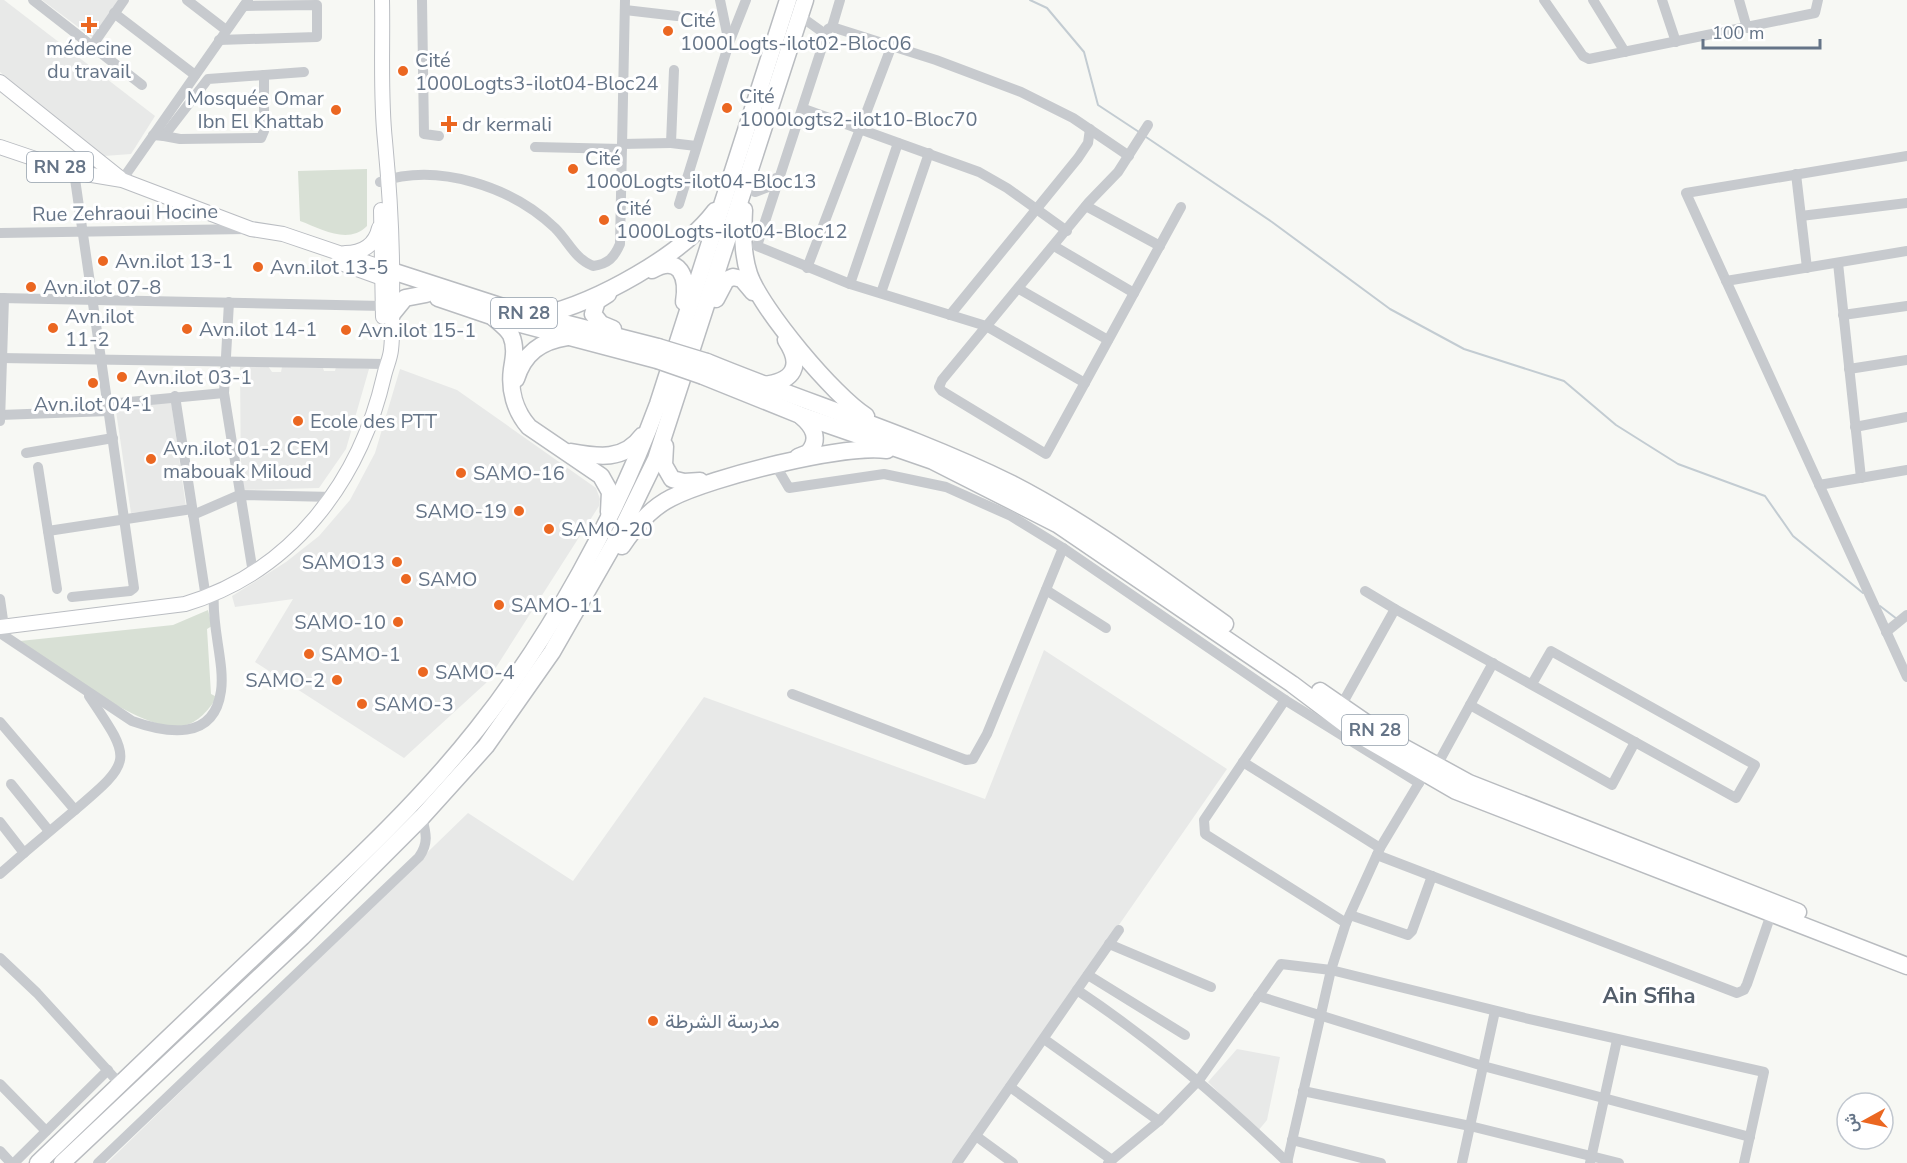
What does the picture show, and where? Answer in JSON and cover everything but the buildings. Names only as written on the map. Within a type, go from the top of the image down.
[{"type":"highway","points":[[788,0],[723,201],[687,338],[664,465],[672,479],[684,482],[713,478],[808,453],[815,443],[814,431],[800,415]]},
{"type":"highway","points":[[38,1163],[346,869],[434,781],[499,700],[562,601],[607,522],[650,425],[687,338],[746,180],[802,8]]},
{"type":"highway","points":[[746,180],[743,243],[750,276],[758,292],[829,383],[857,410],[885,427]]},
{"type":"highway","points":[[535,316],[579,304],[671,253],[692,238],[723,201]]},
{"type":"highway","points":[[635,339],[601,324],[593,314],[594,308],[597,301],[605,296],[666,264],[673,264],[679,269],[685,281],[687,338]]},
{"type":"highway","points":[[387,275],[426,294],[494,317],[572,336],[658,353]]},
{"type":"highway","name":"RN 28","points":[[387,275],[535,316],[635,339],[658,353],[763,385],[885,427],[984,471],[1060,511],[1115,546],[1341,706],[1427,774],[1469,783],[1907,954]]},
{"type":"highway","points":[[687,338],[726,280],[736,276],[742,279],[773,320],[794,356],[794,366],[789,377],[777,383],[763,385]]},
{"type":"highway","points":[[387,310],[405,298],[426,294]]},
{"type":"highway","points":[[494,317],[507,330],[514,345],[513,391],[521,418],[529,427],[592,469],[606,484],[610,502],[607,522]]},
{"type":"highway","points":[[513,391],[519,370],[532,351],[545,342],[572,336]]},
{"type":"highway","points":[[705,369],[800,415],[912,453]]},
{"type":"highway","points":[[62,1163],[302,936],[422,817],[486,746],[552,652],[593,581],[656,459],[672,411]]},
{"type":"highway","points":[[566,451],[599,457],[620,454],[633,447],[650,425]]},
{"type":"highway","points":[[593,581],[629,535],[670,499],[722,479],[821,455],[877,448],[912,453]]},
{"type":"highway","name":"RN 28","points":[[912,453],[961,474],[1057,524],[1293,684],[1361,736],[1467,795],[1907,966]]},
{"type":"main road","points":[[1,629],[185,604],[210,596],[253,573],[290,545],[334,496],[367,434],[391,351],[387,310],[382,0]]},
{"type":"main road","points":[[0,82],[122,180]]},
{"type":"main road","name":"RN 28","points":[[0,147],[74,172],[122,180],[251,229],[283,234],[341,254],[387,275]]},
{"type":"main road","points":[[385,180],[381,221],[387,275]]},
{"type":"main road","points":[[341,254],[352,253],[369,246],[375,240],[381,221]]},
{"type":"main road","points":[[251,229],[387,275]]},
{"type":"street","points":[[33,0],[142,85]]},
{"type":"street","points":[[92,46],[124,0]]},
{"type":"street","points":[[188,0],[226,30]]},
{"type":"street","points":[[422,0],[424,134],[439,136]]},
{"type":"street","points":[[720,0],[729,42]]},
{"type":"street","points":[[679,204],[729,42],[746,0]]},
{"type":"street","points":[[840,0],[832,27],[828,29],[804,109],[757,246],[850,284],[986,326],[1085,383]]},
{"type":"street","points":[[1544,0],[1583,56],[1589,59],[1815,13],[1818,0]]},
{"type":"street","points":[[1593,0],[1625,52]]},
{"type":"street","points":[[1662,0],[1676,42]]},
{"type":"street","points":[[1739,0],[1747,28]]},
{"type":"street","points":[[122,180],[195,75],[219,40],[226,30],[246,3],[317,5],[317,37],[219,40]]},
{"type":"street","points":[[385,180],[452,177],[506,195],[533,210],[556,229],[579,260],[593,267],[607,263],[615,255],[620,244],[625,5],[677,16]]},
{"type":"street","points":[[802,8],[821,31],[825,42]]},
{"type":"street","points":[[114,14],[195,75]]},
{"type":"street","points":[[832,27],[892,45],[1021,92],[1090,129],[1129,156]]},
{"type":"street","points":[[807,268],[892,45]]},
{"type":"street","points":[[671,143],[674,70]]},
{"type":"street","points":[[165,136],[208,79],[304,72]]},
{"type":"street","points":[[153,135],[180,139],[261,138],[264,131],[264,75]]},
{"type":"street","points":[[804,109],[929,153],[995,180],[1066,231]]},
{"type":"street","points":[[1148,125],[1129,156],[986,326],[939,387],[942,391],[1047,454],[1182,207]]},
{"type":"street","points":[[950,315],[1078,158],[1088,143],[1090,129]]},
{"type":"street","points":[[535,147],[671,143],[696,146]]},
{"type":"street","points":[[850,284],[898,143]]},
{"type":"street","points":[[881,293],[929,153]]},
{"type":"street","points":[[1907,156],[1686,193],[1886,632],[1896,653],[1905,664],[1907,677]]},
{"type":"street","points":[[72,597],[130,591],[134,588],[103,360],[74,172]]},
{"type":"street","points":[[746,180],[750,189],[759,192],[768,188],[780,174]]},
{"type":"street","points":[[1796,174],[1807,268]]},
{"type":"street","points":[[1801,216],[1907,203]]},
{"type":"street","points":[[1086,206],[1160,246]]},
{"type":"street","name":"Rue Zehraoui Hocine","points":[[0,233],[251,229]]},
{"type":"street","points":[[1054,246],[1134,293]]},
{"type":"street","points":[[1726,281],[1907,251]]},
{"type":"street","points":[[1838,263],[1861,478]]},
{"type":"street","points":[[1019,289],[1108,340]]},
{"type":"street","points":[[224,393],[175,396],[109,408],[0,417],[2,298],[230,302],[387,310]]},
{"type":"street","points":[[230,302],[224,393],[253,573]]},
{"type":"street","points":[[1843,315],[1907,306]]},
{"type":"street","points":[[1,358],[226,359],[386,364]]},
{"type":"street","points":[[1849,369],[1907,360]]},
{"type":"street","points":[[0,599],[1,629],[85,691],[132,721],[154,729],[177,732],[191,729],[204,722],[213,711],[221,691],[210,596],[193,512],[175,396]]},
{"type":"street","points":[[1855,427],[1907,417]]},
{"type":"street","points":[[26,453],[113,438]]},
{"type":"street","points":[[776,466],[789,488],[884,474],[946,487],[1011,516],[1063,548],[1285,700],[1427,774]]},
{"type":"street","points":[[38,467],[57,589]]},
{"type":"street","points":[[1819,485],[1907,471]]},
{"type":"street","points":[[48,531],[125,519],[193,512],[239,495],[334,496]]},
{"type":"street","points":[[792,694],[966,760],[973,759],[987,734],[1063,548]]},
{"type":"street","points":[[1046,590],[1106,628]]},
{"type":"street","points":[[1365,591],[1736,798],[1755,765],[1551,651],[1532,684]]},
{"type":"street","points":[[1341,706],[1395,609]]},
{"type":"street","points":[[1886,632],[1907,615]]},
{"type":"street","points":[[1288,1163],[1331,970],[1348,919],[1378,852],[1470,705],[1493,663]]},
{"type":"street","points":[[0,874],[116,775],[121,764],[116,736],[85,691]]},
{"type":"street","points":[[1285,700],[1204,820],[1205,834],[1348,919],[1408,935],[1412,932],[1432,876]]},
{"type":"street","points":[[1470,705],[1612,785],[1635,742]]},
{"type":"street","points":[[0,722],[75,810]]},
{"type":"street","points":[[1243,762],[1378,852],[1432,876],[1737,993],[1744,990],[1747,984],[1768,923]]},
{"type":"street","points":[[10,784],[49,831]]},
{"type":"street","points":[[98,1163],[419,857],[426,848],[427,838],[422,817]]},
{"type":"street","points":[[0,822],[24,853]]},
{"type":"street","points":[[957,1163],[1119,930]]},
{"type":"street","points":[[1109,944],[1211,987]]},
{"type":"street","points":[[0,958],[37,993],[120,1084]]},
{"type":"street","points":[[1010,1087],[1110,1162],[1159,1121],[1199,1080],[1281,964],[1331,970],[1617,1040],[1764,1072],[1744,1163]]},
{"type":"street","points":[[1088,975],[1185,1035]]},
{"type":"street","points":[[1077,990],[1134,1028],[1199,1080],[1288,1163]]},
{"type":"street","points":[[1258,996],[1483,1066],[1750,1137]]},
{"type":"street","points":[[1462,1163],[1495,1011]]},
{"type":"street","points":[[1044,1039],[1159,1121]]},
{"type":"street","points":[[1591,1160],[1617,1040]]},
{"type":"street","points":[[0,1151],[13,1163],[108,1070]]},
{"type":"street","points":[[0,1084],[46,1131]]},
{"type":"street","points":[[1303,1090],[1470,1126],[1591,1160],[1619,1163]]},
{"type":"street","points":[[976,1136],[1013,1163]]},
{"type":"street","points":[[1292,1140],[1342,1158],[1381,1163]]},
{"type":"shaded area","points":[[0,0],[4,0],[155,116],[131,154],[104,156],[0,72]]},
{"type":"shaded area","name":"médecine du travail","points":[[42,0],[121,0],[93,38]]},
{"type":"shaded area","points":[[367,169],[367,226],[360,232],[335,234],[300,221],[298,171]]},
{"type":"shaded area","name":"Ecole des PTT","points":[[240,365],[268,366],[272,372],[281,372],[282,367],[323,368],[324,371],[335,371],[336,367],[369,369],[346,449],[319,488],[241,490]]},
{"type":"shaded area","name":"SAMO","points":[[400,369],[457,390],[596,488],[600,499],[599,506],[486,683],[404,758],[255,662],[293,599],[235,607],[232,596],[286,562],[319,536],[350,500],[375,453]]},
{"type":"shaded area","name":"Avn.ilot 01-2 CEM mabouak Miloud","points":[[171,401],[186,507],[131,513],[116,411]]},
{"type":"shaded area","points":[[208,610],[212,626],[207,629],[211,694],[217,697],[198,719],[182,726],[165,725],[144,719],[122,708],[76,680],[20,641],[173,625]]},
{"type":"shaded area","name":"مدرسة الشرطة","points":[[1044,650],[1227,769],[954,1163],[107,1163],[468,813],[573,881],[704,697],[985,799]]},
{"type":"shaded area","points":[[1237,1049],[1280,1057],[1267,1120],[1258,1131],[1208,1082]]},
{"type":"waterway","points":[[1030,0],[1047,8],[1084,52],[1098,105],[1139,132]]},
{"type":"waterway","points":[[1146,137],[1272,222],[1390,309],[1464,349],[1564,381],[1616,425],[1678,464],[1765,496],[1793,536],[1863,593]]},
{"type":"waterway","points":[[1880,606],[1897,619]]},
{"type":"place","name":"médecine du travail","points":[[89,25]]},
{"type":"place","name":"Cité 1000Logts-ilot02-Bloc06","points":[[668,31]]},
{"type":"place","name":"Cité 1000Logts3-ilot04-Bloc24","points":[[403,71]]},
{"type":"place","name":"Cité 1000logts2-ilot10-Bloc70","points":[[727,108]]},
{"type":"place","name":"Mosquée Omar Ibn El Khattab","points":[[336,110]]},
{"type":"place","name":"dr kermali","points":[[449,124]]},
{"type":"place","name":"Cité 1000Logts-ilot04-Bloc13","points":[[573,169]]},
{"type":"place","name":"Cité 1000Logts-ilot04-Bloc12","points":[[604,220]]},
{"type":"place","name":"Avn.ilot 13-1","points":[[103,261]]},
{"type":"place","name":"Avn.ilot 13-5","points":[[258,267]]},
{"type":"place","name":"Avn.ilot 07-8","points":[[31,287]]},
{"type":"place","name":"Avn.ilot 11-2","points":[[53,328]]},
{"type":"place","name":"Avn.ilot 14-1","points":[[187,329]]},
{"type":"place","name":"Avn.ilot 15-1","points":[[346,330]]},
{"type":"place","name":"Avn.ilot 03-1","points":[[122,377]]},
{"type":"place","name":"Avn.ilot 04-1","points":[[93,383]]},
{"type":"place","name":"Ecole des PTT","points":[[298,421]]},
{"type":"place","name":"Avn.ilot 01-2 CEM mabouak Miloud","points":[[151,459]]},
{"type":"place","name":"SAMO-16","points":[[461,473]]},
{"type":"place","name":"SAMO-19","points":[[519,511]]},
{"type":"place","name":"SAMO-20","points":[[549,529]]},
{"type":"place","name":"SAMO13","points":[[397,562]]},
{"type":"place","name":"SAMO","points":[[406,579]]},
{"type":"place","name":"SAMO-11","points":[[499,605]]},
{"type":"place","name":"SAMO-10","points":[[398,622]]},
{"type":"place","name":"SAMO-1","points":[[309,654]]},
{"type":"place","name":"SAMO-4","points":[[423,672]]},
{"type":"place","name":"SAMO-2","points":[[337,680]]},
{"type":"place","name":"SAMO-3","points":[[362,704]]},
{"type":"place","name":"مدرسة الشرطة","points":[[653,1021]]},
{"type":"district","name":"Ain Sfiha","points":[[1649,996]]}]
